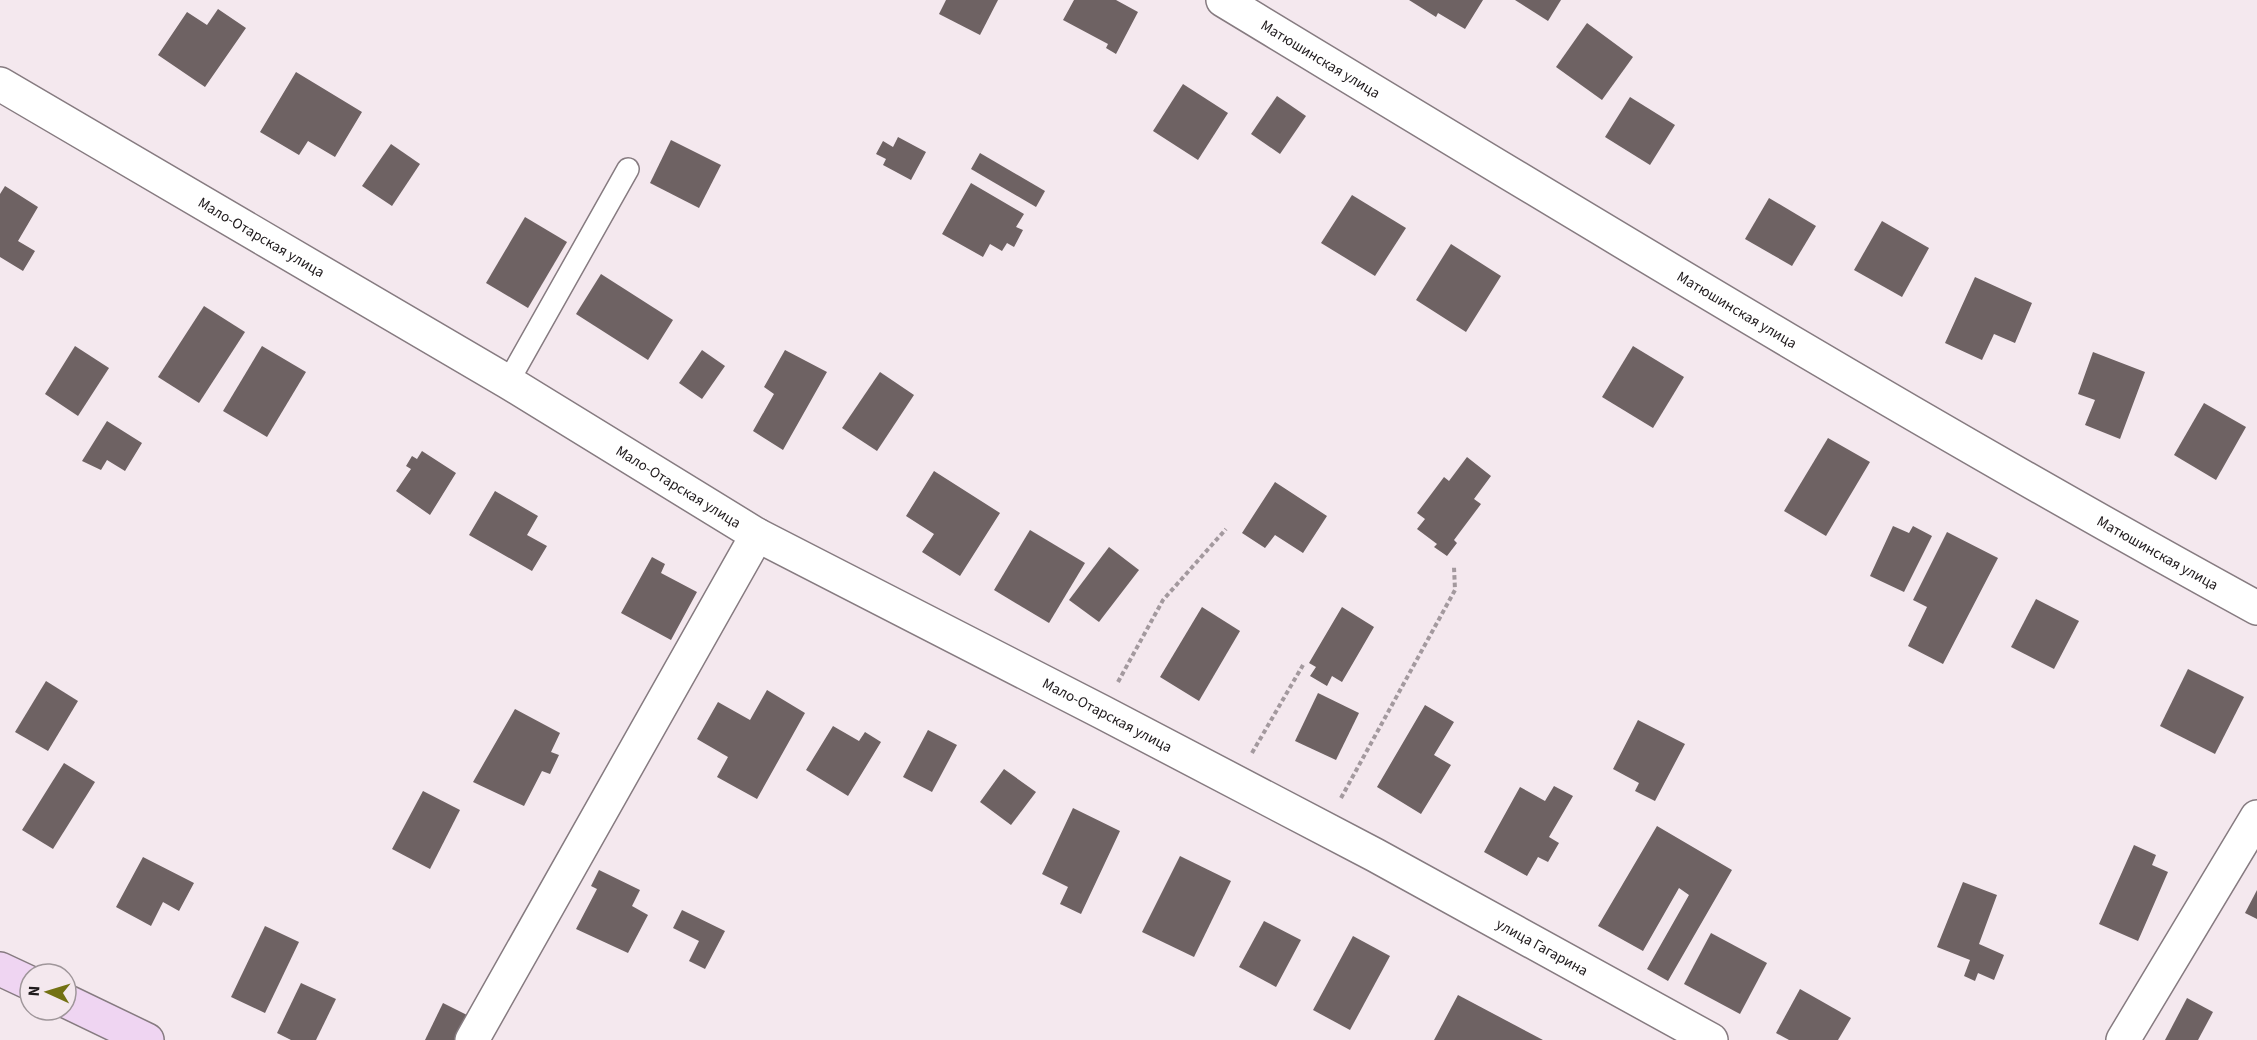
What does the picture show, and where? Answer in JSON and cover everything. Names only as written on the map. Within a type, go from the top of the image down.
[{"type":"street","name":"Матюшинская улица","points":[[1223,0],[1636,250],[2119,532],[2257,608]]},
{"type":"street","name":"Мало-Отарская улица","points":[[0,84],[508,382],[758,535],[1375,855]]},
{"type":"street","points":[[472,1040],[758,535]]},
{"type":"street","points":[[2123,1040],[2257,817]]},
{"type":"street","name":"улица Гагарина","points":[[1375,855],[1711,1040]]},
{"type":"street","points":[[0,969],[18,977]]},
{"type":"street","points":[[78,1007],[147,1040]]},
{"type":"lane","points":[[508,382],[628,169]]},
{"type":"path","points":[[1102,712],[1163,600],[1226,529]]},
{"type":"path","points":[[1324,829],[1455,590],[1454,567]]},
{"type":"path","points":[[1235,781],[1303,665]]},
{"type":"building","points":[[946,0],[998,0],[980,35],[939,14]]},
{"type":"building","points":[[1074,0],[1116,0],[1138,12],[1116,54],[1106,48],[1108,44],[1063,20]]},
{"type":"building","points":[[1409,0],[1483,0],[1465,29],[1438,13],[1436,17]]},
{"type":"building","points":[[1515,0],[1561,0],[1548,21]]},
{"type":"building","points":[[218,9],[246,28],[205,87],[158,55],[187,12],[207,25]]},
{"type":"building","points":[[1587,23],[1633,57],[1602,100],[1556,67]]},
{"type":"building","points":[[296,72],[362,112],[335,157],[308,141],[299,155],[260,132]]},
{"type":"building","points":[[1183,84],[1228,113],[1198,160],[1153,131]]},
{"type":"building","points":[[1277,96],[1306,116],[1280,154],[1251,134]]},
{"type":"building","points":[[1630,97],[1675,125],[1650,165],[1605,137]]},
{"type":"building","points":[[898,137],[926,152],[911,180],[883,165],[886,159],[876,154],[883,141],[893,147]]},
{"type":"building","points":[[671,140],[721,165],[699,208],[650,183]]},
{"type":"building","points":[[391,144],[420,164],[392,206],[362,186]]},
{"type":"building","points":[[980,153],[1045,191],[1036,207],[971,169]]},
{"type":"building","points":[[971,183],[1024,214],[1016,227],[1023,230],[1014,247],[1007,243],[1002,251],[990,244],[983,257],[942,234]]},
{"type":"building","points":[[5,186],[38,207],[18,241],[35,251],[23,271],[0,257],[0,194]]},
{"type":"building","points":[[1352,195],[1406,228],[1375,276],[1321,243]]},
{"type":"building","points":[[1769,198],[1816,226],[1792,266],[1745,239]]},
{"type":"building","points":[[525,217],[567,242],[528,308],[486,283]]},
{"type":"building","points":[[1882,221],[1929,248],[1902,297],[1854,270]]},
{"type":"building","points":[[1451,244],[1501,276],[1466,332],[1416,300]]},
{"type":"building","points":[[601,274],[673,320],[648,360],[576,314]]},
{"type":"building","points":[[1975,277],[2032,303],[2015,343],[1994,334],[1982,360],[1945,343]]},
{"type":"building","points":[[204,306],[245,332],[199,403],[158,377]]},
{"type":"building","points":[[75,346],[109,368],[78,416],[45,394]]},
{"type":"building","points":[[262,346],[306,372],[267,437],[223,411]]},
{"type":"building","points":[[1633,346],[1684,377],[1653,428],[1602,397]]},
{"type":"building","points":[[702,350],[725,366],[702,399],[679,383]]},
{"type":"building","points":[[785,350],[827,372],[783,450],[753,431],[774,394],[764,387]]},
{"type":"building","points":[[2093,352],[2145,372],[2120,439],[2085,425],[2095,400],[2078,394]]},
{"type":"building","points":[[880,372],[914,395],[877,451],[842,428]]},
{"type":"building","points":[[2204,403],[2246,427],[2216,480],[2174,455]]},
{"type":"building","points":[[107,421],[142,443],[125,471],[107,460],[101,470],[82,461]]},
{"type":"building","points":[[1828,438],[1870,462],[1826,536],[1784,511]]},
{"type":"building","points":[[422,451],[456,473],[430,515],[396,491],[411,469],[406,466],[412,456],[417,459]]},
{"type":"building","points":[[1467,457],[1491,476],[1474,499],[1481,504],[1454,540],[1457,543],[1447,556],[1434,547],[1437,544],[1417,529],[1425,519],[1417,513],[1444,477],[1449,481]]},
{"type":"building","points":[[934,471],[1000,513],[960,576],[922,552],[934,534],[906,516]]},
{"type":"building","points":[[1275,482],[1327,516],[1303,553],[1275,535],[1265,548],[1242,533]]},
{"type":"building","points":[[495,491],[538,516],[527,535],[547,546],[532,571],[469,535]]},
{"type":"building","points":[[1893,526],[1909,533],[1913,526],[1932,536],[1904,592],[1870,576]]},
{"type":"building","points":[[1030,530],[1085,563],[1049,623],[994,590]]},
{"type":"building","points":[[1947,532],[1998,558],[1943,664],[1908,646],[1927,607],[1913,600]]},
{"type":"building","points":[[1109,547],[1139,570],[1099,622],[1069,600]]},
{"type":"building","points":[[652,557],[665,564],[661,573],[697,592],[671,640],[621,613]]},
{"type":"building","points":[[2036,599],[2079,621],[2054,669],[2011,647]]},
{"type":"building","points":[[1202,607],[1240,631],[1199,701],[1160,677]]},
{"type":"building","points":[[1342,607],[1374,627],[1342,682],[1332,676],[1327,686],[1310,676],[1316,667],[1309,663]]},
{"type":"building","points":[[2188,669],[2244,697],[2215,754],[2160,726]]},
{"type":"building","points":[[46,681],[78,701],[48,751],[15,732]]},
{"type":"building","points":[[767,690],[805,713],[757,799],[717,777],[728,757],[697,739],[718,702],[750,720]]},
{"type":"building","points":[[1318,693],[1359,713],[1336,760],[1295,741]]},
{"type":"building","points":[[1425,705],[1454,722],[1434,755],[1451,765],[1421,814],[1377,787]]},
{"type":"building","points":[[515,709],[560,733],[551,752],[559,755],[550,774],[542,771],[524,806],[473,782]]},
{"type":"building","points":[[1638,720],[1685,744],[1655,801],[1635,791],[1639,783],[1613,769]]},
{"type":"building","points":[[833,726],[859,741],[865,732],[881,742],[848,796],[806,770]]},
{"type":"building","points":[[928,730],[957,745],[932,792],[903,777]]},
{"type":"building","points":[[64,763],[95,782],[53,849],[22,830]]},
{"type":"building","points":[[1004,769],[1036,792],[1011,825],[980,802]]},
{"type":"building","points":[[1554,786],[1573,796],[1549,837],[1559,843],[1548,862],[1538,857],[1527,876],[1484,852],[1520,787],[1545,801]]},
{"type":"building","points":[[423,791],[460,810],[430,869],[392,849]]},
{"type":"building","points":[[1073,808],[1120,831],[1081,914],[1060,904],[1068,887],[1042,874]]},
{"type":"building","points":[[1657,826],[1732,870],[1668,981],[1647,969],[1689,895],[1679,888],[1643,951],[1598,926]]},
{"type":"building","points":[[2134,845],[2156,855],[2152,865],[2168,872],[2138,941],[2099,924]]},
{"type":"building","points":[[1180,856],[1231,881],[1194,957],[1142,932]]},
{"type":"building","points":[[143,857],[194,883],[179,911],[163,902],[151,926],[116,907]]},
{"type":"building","points":[[599,870],[640,890],[632,906],[648,915],[628,953],[576,929],[597,889],[591,886]]},
{"type":"building","points":[[1963,882],[1997,895],[1979,944],[2004,955],[1994,980],[1978,973],[1975,981],[1964,976],[1970,960],[1937,947]]},
{"type":"building","points":[[2257,890],[2257,919],[2245,913]]},
{"type":"building","points":[[682,910],[725,931],[705,969],[689,961],[699,941],[673,928]]},
{"type":"building","points":[[1264,921],[1301,940],[1276,987],[1239,967]]},
{"type":"building","points":[[265,926],[299,942],[265,1013],[231,997]]},
{"type":"building","points":[[1711,933],[1767,963],[1740,1014],[1684,984]]},
{"type":"building","points":[[1353,936],[1390,956],[1350,1030],[1313,1010]]},
{"type":"building","points":[[301,983],[336,999],[316,1040],[291,1040],[277,1033]]},
{"type":"building","points":[[1800,989],[1851,1018],[1838,1040],[1789,1040],[1776,1033]]},
{"type":"building","points":[[1458,995],[1543,1040],[1434,1040]]},
{"type":"building","points":[[2187,998],[2213,1012],[2198,1040],[2165,1040]]},
{"type":"building","points":[[443,1003],[475,1019],[464,1040],[425,1040]]}]
